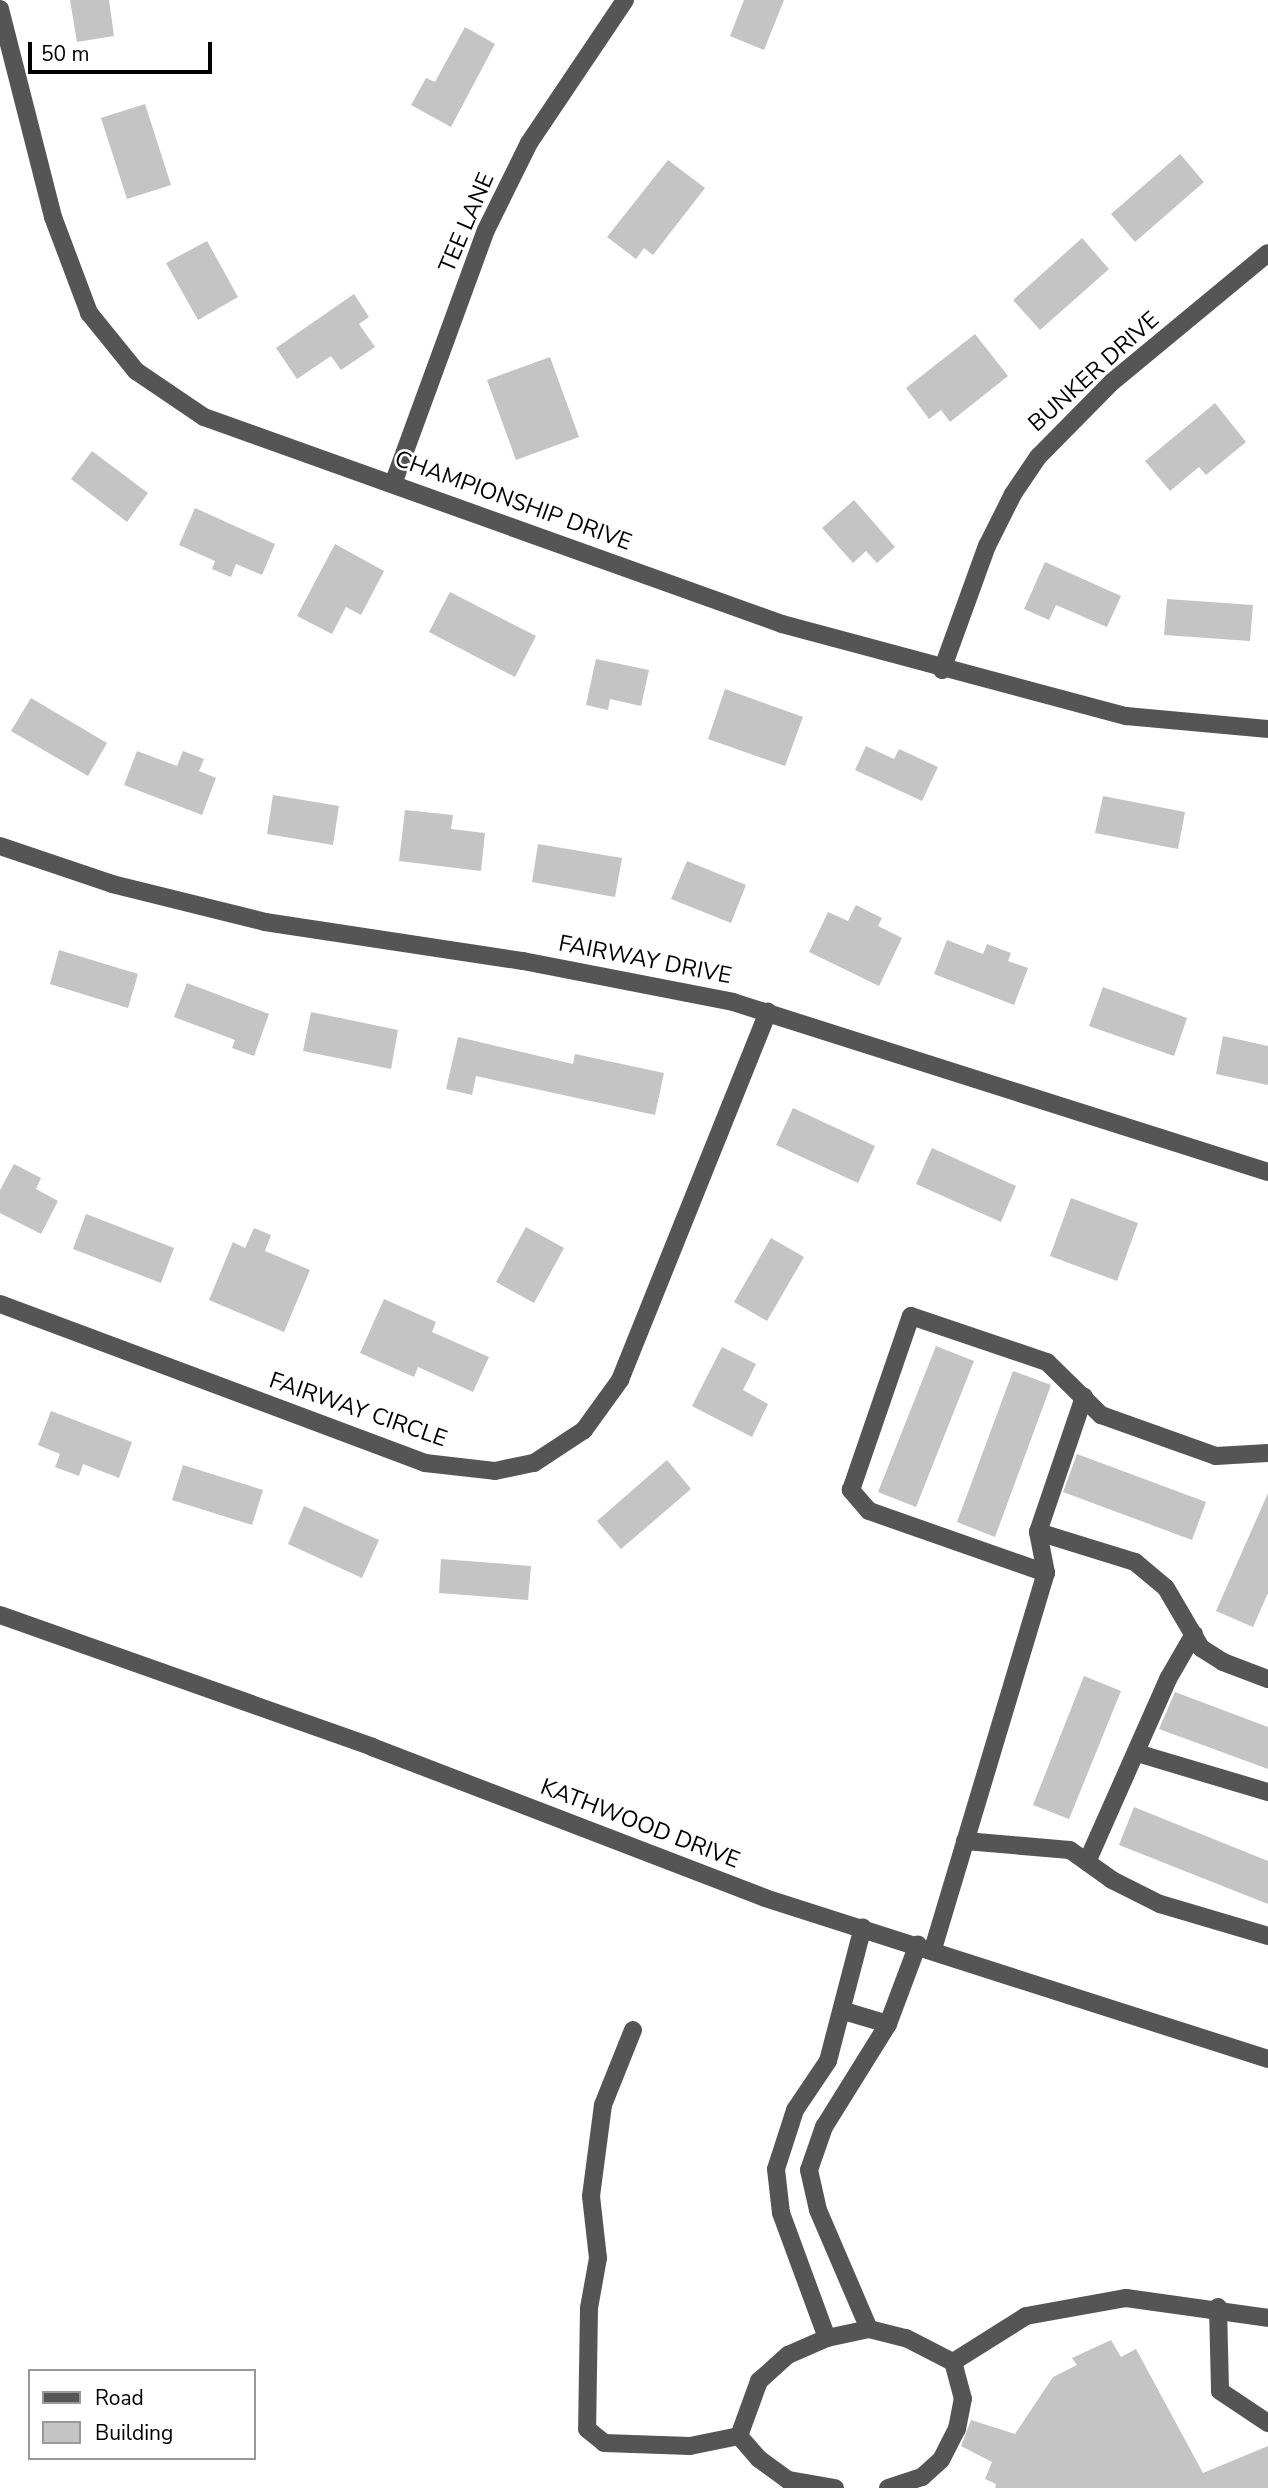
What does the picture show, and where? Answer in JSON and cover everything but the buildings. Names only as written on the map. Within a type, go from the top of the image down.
[{"type":"street","name":"TEE LANE","points":[[393,484],[486,230],[530,143],[625,0]]},
{"type":"street","name":"CHAMPIONSHIP DRIVE","points":[[0,9],[74,282],[109,341],[136,371],[204,417],[782,624],[942,670],[1126,716],[1268,729]]},
{"type":"street","name":"BUNKER DRIVE","points":[[942,670],[987,546],[1013,494],[1038,457],[1112,382],[1268,253]]},
{"type":"street","name":"FAIRWAY DRIVE","points":[[0,846],[112,884],[265,922],[523,961],[768,1012],[1268,1172]]},
{"type":"street","name":"FAIRWAY CIRCLE","points":[[0,1304],[425,1463],[495,1471],[534,1463],[584,1430],[620,1380],[768,1012]]},
{"type":"street","points":[[1046,1573],[869,1511],[851,1490],[911,1316],[1047,1362],[1101,1415],[1216,1456],[1268,1452]]},
{"type":"street","points":[[869,2329],[818,2210],[809,2171],[824,2127],[888,2024],[925,1946],[965,1841],[1046,1573],[1038,1532],[1084,1397]]},
{"type":"street","points":[[1038,1532],[1135,1562],[1166,1588],[1201,1647],[1223,1662],[1266,1672]]},
{"type":"street","name":"KATHWOOD DRIVE","points":[[0,1615],[372,1747],[765,1898],[925,1946],[1268,2059]]},
{"type":"street","points":[[1087,1862],[1168,1679],[1194,1634]]},
{"type":"street","points":[[1137,1753],[1268,1792]]},
{"type":"street","points":[[965,1841],[1070,1850],[1160,1903],[1268,1936]]},
{"type":"street","points":[[827,2338],[781,2213],[776,2169],[795,2110],[828,2061],[844,2011],[863,1927]]},
{"type":"street","points":[[844,2011],[888,2024]]},
{"type":"street","points":[[633,2030],[603,2105],[591,2196],[598,2258],[589,2308],[587,2429],[604,2443],[690,2446],[739,2436]]},
{"type":"street","points":[[953,2362],[1026,2316],[1126,2298],[1218,2308],[1268,2318]]},
{"type":"street","points":[[1218,2308],[1220,2391],[1268,2423]]},
{"type":"street","points":[[739,2436],[759,2381],[788,2354],[827,2338],[869,2329],[906,2338],[953,2362],[963,2399],[957,2429],[941,2460],[922,2477],[888,2488]]},
{"type":"street","points":[[739,2436],[759,2459],[788,2480],[835,2488]]}]
